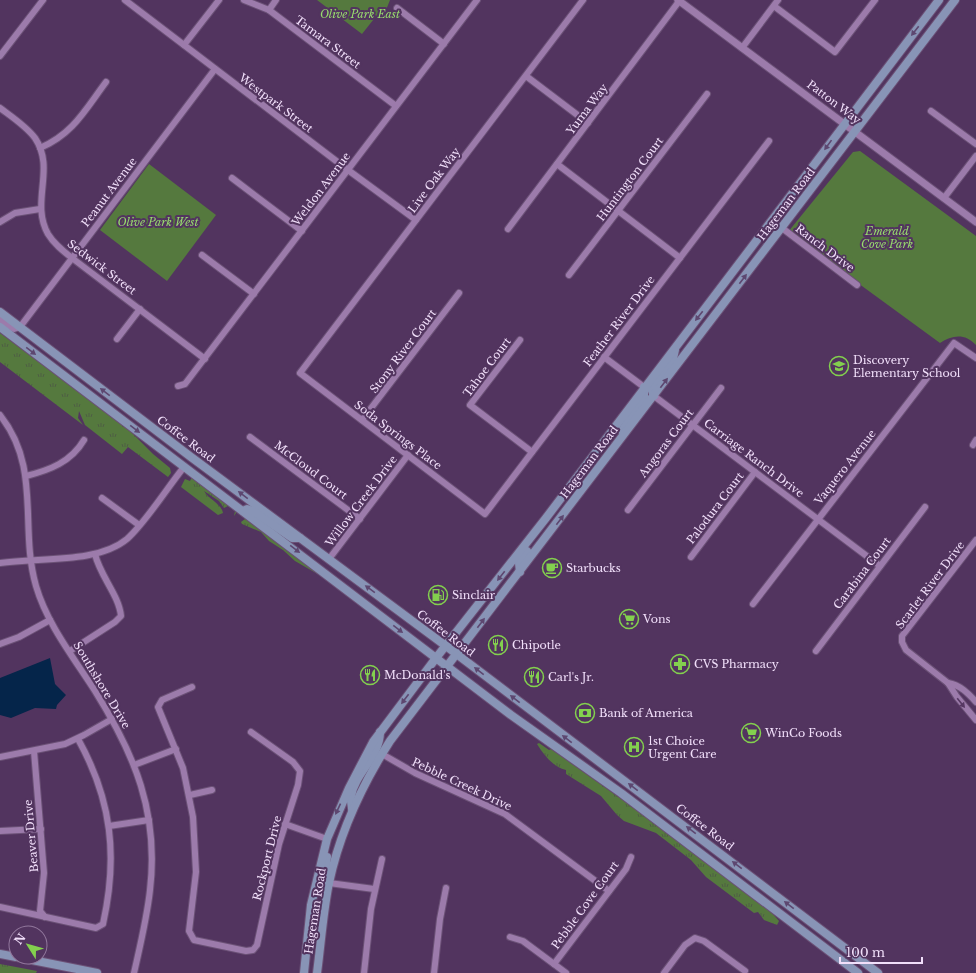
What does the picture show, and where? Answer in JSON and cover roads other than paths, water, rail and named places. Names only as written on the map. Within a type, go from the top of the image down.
[{"type":"main road","name":"Hageman Road","points":[[304,973],[311,906],[327,839],[336,815],[360,764],[380,732],[769,226],[844,124],[939,0]]},
{"type":"main road","name":"Hageman Road","points":[[318,973],[329,883],[339,844],[352,810],[382,754],[614,446],[654,396],[955,0]]},
{"type":"main road","name":"Coffee Road","points":[[0,312],[457,654],[878,973]]},
{"type":"main road","points":[[0,327],[511,715],[628,798],[858,973]]},
{"type":"main road","points":[[654,396],[651,388],[673,359],[676,346]]},
{"type":"main road","points":[[614,446],[626,423],[644,396],[644,387]]},
{"type":"main road","points":[[243,511],[248,509],[253,511],[292,538],[300,538]]},
{"type":"main road","points":[[520,572],[519,563],[540,533],[546,518]]},
{"type":"main road","points":[[352,810],[351,797],[359,779],[378,746],[380,732]]},
{"type":"main road","points":[[327,839],[328,854],[325,871],[329,883]]},
{"type":"main road","points":[[48,963],[97,973]]},
{"type":"street","points":[[0,56],[43,0]]},
{"type":"street","name":"Westpark Street","points":[[125,0],[416,220]]},
{"type":"street","points":[[184,45],[219,0]]},
{"type":"street","name":"Tamara Street","points":[[244,0],[269,10],[396,106]]},
{"type":"street","points":[[269,10],[276,0]]},
{"type":"street","name":"Weldon Avenue","points":[[178,386],[185,384],[205,359],[477,0]]},
{"type":"street","name":"Live Oak Way","points":[[300,373],[583,0]]},
{"type":"street","name":"Patton Way","points":[[679,0],[976,222]]},
{"type":"street","name":"Yuma Way","points":[[508,229],[679,0]]},
{"type":"street","points":[[742,48],[778,0]]},
{"type":"street","points":[[774,6],[835,52],[875,0]]},
{"type":"street","points":[[397,8],[444,44]]},
{"type":"street","name":"Peanut Avenue","points":[[20,327],[215,69]]},
{"type":"street","points":[[526,76],[588,123]]},
{"type":"street","points":[[40,148],[58,140],[71,128],[106,82]]},
{"type":"street","name":"Huntington Court","points":[[569,275],[707,94]]},
{"type":"street","name":"Sedwick Street","points":[[0,108],[30,132],[40,148],[45,172],[40,209],[44,226],[48,234],[60,248],[72,258],[205,359]]},
{"type":"street","points":[[931,111],[976,144]]},
{"type":"street","name":"Feather River Drive","points":[[485,514],[768,141]]},
{"type":"street","points":[[944,198],[976,156]]},
{"type":"street","points":[[557,164],[680,258]]},
{"type":"street","points":[[232,178],[302,231]]},
{"type":"street","points":[[0,222],[15,213],[40,209]]},
{"type":"street","name":"Ranch Drive","points":[[782,228],[857,284]]},
{"type":"street","points":[[202,255],[254,294]]},
{"type":"street","name":"Stony River Court","points":[[362,420],[459,293]]},
{"type":"street","points":[[117,338],[140,309]]},
{"type":"street","points":[[0,320],[14,328],[20,327]]},
{"type":"street","name":"Tahoe Court","points":[[520,340],[470,405],[532,452]]},
{"type":"street","name":"Vaquero Avenue","points":[[753,604],[954,344],[976,358]]},
{"type":"street","points":[[604,357],[644,387]]},
{"type":"street","name":"Soda Springs Place","points":[[300,373],[485,514]]},
{"type":"street","name":"Angoras Court","points":[[628,510],[721,388]]},
{"type":"street","name":"Carriage Ranch Drive","points":[[654,396],[880,566]]},
{"type":"street","name":"Southshore Drive","points":[[0,415],[16,441],[26,476],[32,560],[39,596],[50,620],[112,719],[134,765],[149,820],[152,851],[150,890],[134,973]]},
{"type":"street","name":"McCloud Court","points":[[250,437],[360,519]]},
{"type":"street","points":[[26,476],[51,468],[66,460],[79,449],[84,440]]},
{"type":"street","name":"Willow Creek Drive","points":[[329,559],[408,455]]},
{"type":"street","points":[[0,563],[95,554],[119,544],[139,525],[184,467]]},
{"type":"street","name":"Palodura Court","points":[[691,557],[755,472]]},
{"type":"street","points":[[102,498],[139,525]]},
{"type":"street","name":"Carabina Court","points":[[816,651],[925,507]]},
{"type":"street","name":"Scarlet River Drive","points":[[948,683],[906,650],[902,642],[902,636],[976,540]]},
{"type":"street","points":[[70,651],[115,622],[121,616],[120,608],[104,579],[95,554]]},
{"type":"street","points":[[0,644],[19,637],[50,620]]},
{"type":"street","points":[[948,683],[955,684],[968,693],[976,702]]},
{"type":"street","points":[[948,683],[957,697],[976,720]]},
{"type":"street","points":[[192,687],[162,700],[158,707],[176,749],[190,795],[212,790]]},
{"type":"street","points":[[0,757],[53,747],[78,739],[112,719]]},
{"type":"street","name":"Rockport Drive","points":[[190,795],[194,816],[196,855],[195,889],[189,931],[190,935],[194,940],[246,951],[253,950],[257,945],[274,866],[285,824],[298,785],[300,771],[293,762],[251,732]]},
{"type":"street","points":[[0,907],[96,928],[103,924],[110,890],[112,853],[109,826],[98,782],[78,739]]},
{"type":"street","points":[[134,765],[176,749]]},
{"type":"street","name":"Beaver Drive","points":[[34,751],[44,873],[40,911],[45,917]]},
{"type":"street","name":"Pebble Creek Drive","points":[[382,754],[415,773],[505,814],[609,891]]},
{"type":"street","points":[[109,826],[149,820]]},
{"type":"street","points":[[285,824],[327,839]]},
{"type":"street","points":[[0,831],[41,829]]},
{"type":"street","name":"Pebble Cove Court","points":[[554,964],[626,869],[631,857]]},
{"type":"street","points":[[364,973],[374,889],[382,859]]},
{"type":"street","points":[[329,883],[374,889]]},
{"type":"street","points":[[434,973],[440,919],[446,888]]},
{"type":"street","points":[[510,937],[523,940],[566,973]]},
{"type":"street","points":[[664,973],[685,945],[694,938],[704,941],[745,971]]},
{"type":"water","points":[[50,658],[55,684],[66,695],[57,705],[56,709],[35,708],[11,718],[0,715],[0,678]]},
{"type":"place","name":"Discovery Elementary School","points":[[839,366]]},
{"type":"place","name":"Starbucks","points":[[552,568]]},
{"type":"place","name":"Sinclair","points":[[438,595]]},
{"type":"place","name":"Vons","points":[[629,619]]},
{"type":"place","name":"Chipotle","points":[[498,645]]},
{"type":"place","name":"CVS Pharmacy","points":[[680,664]]},
{"type":"place","name":"McDonald's","points":[[370,675]]},
{"type":"place","name":"Carl's Jr.","points":[[534,677]]},
{"type":"place","name":"Bank of America","points":[[585,713]]},
{"type":"place","name":"WinCo Foods","points":[[751,733]]},
{"type":"place","name":"1st Choice Urgent Care","points":[[634,747]]},
{"type":"park label","name":"Olive Park East","points":[[360,14]]},
{"type":"park label","name":"Olive Park West","points":[[158,222]]},
{"type":"park label","name":"Emerald Cove Park","points":[[887,237]]}]
